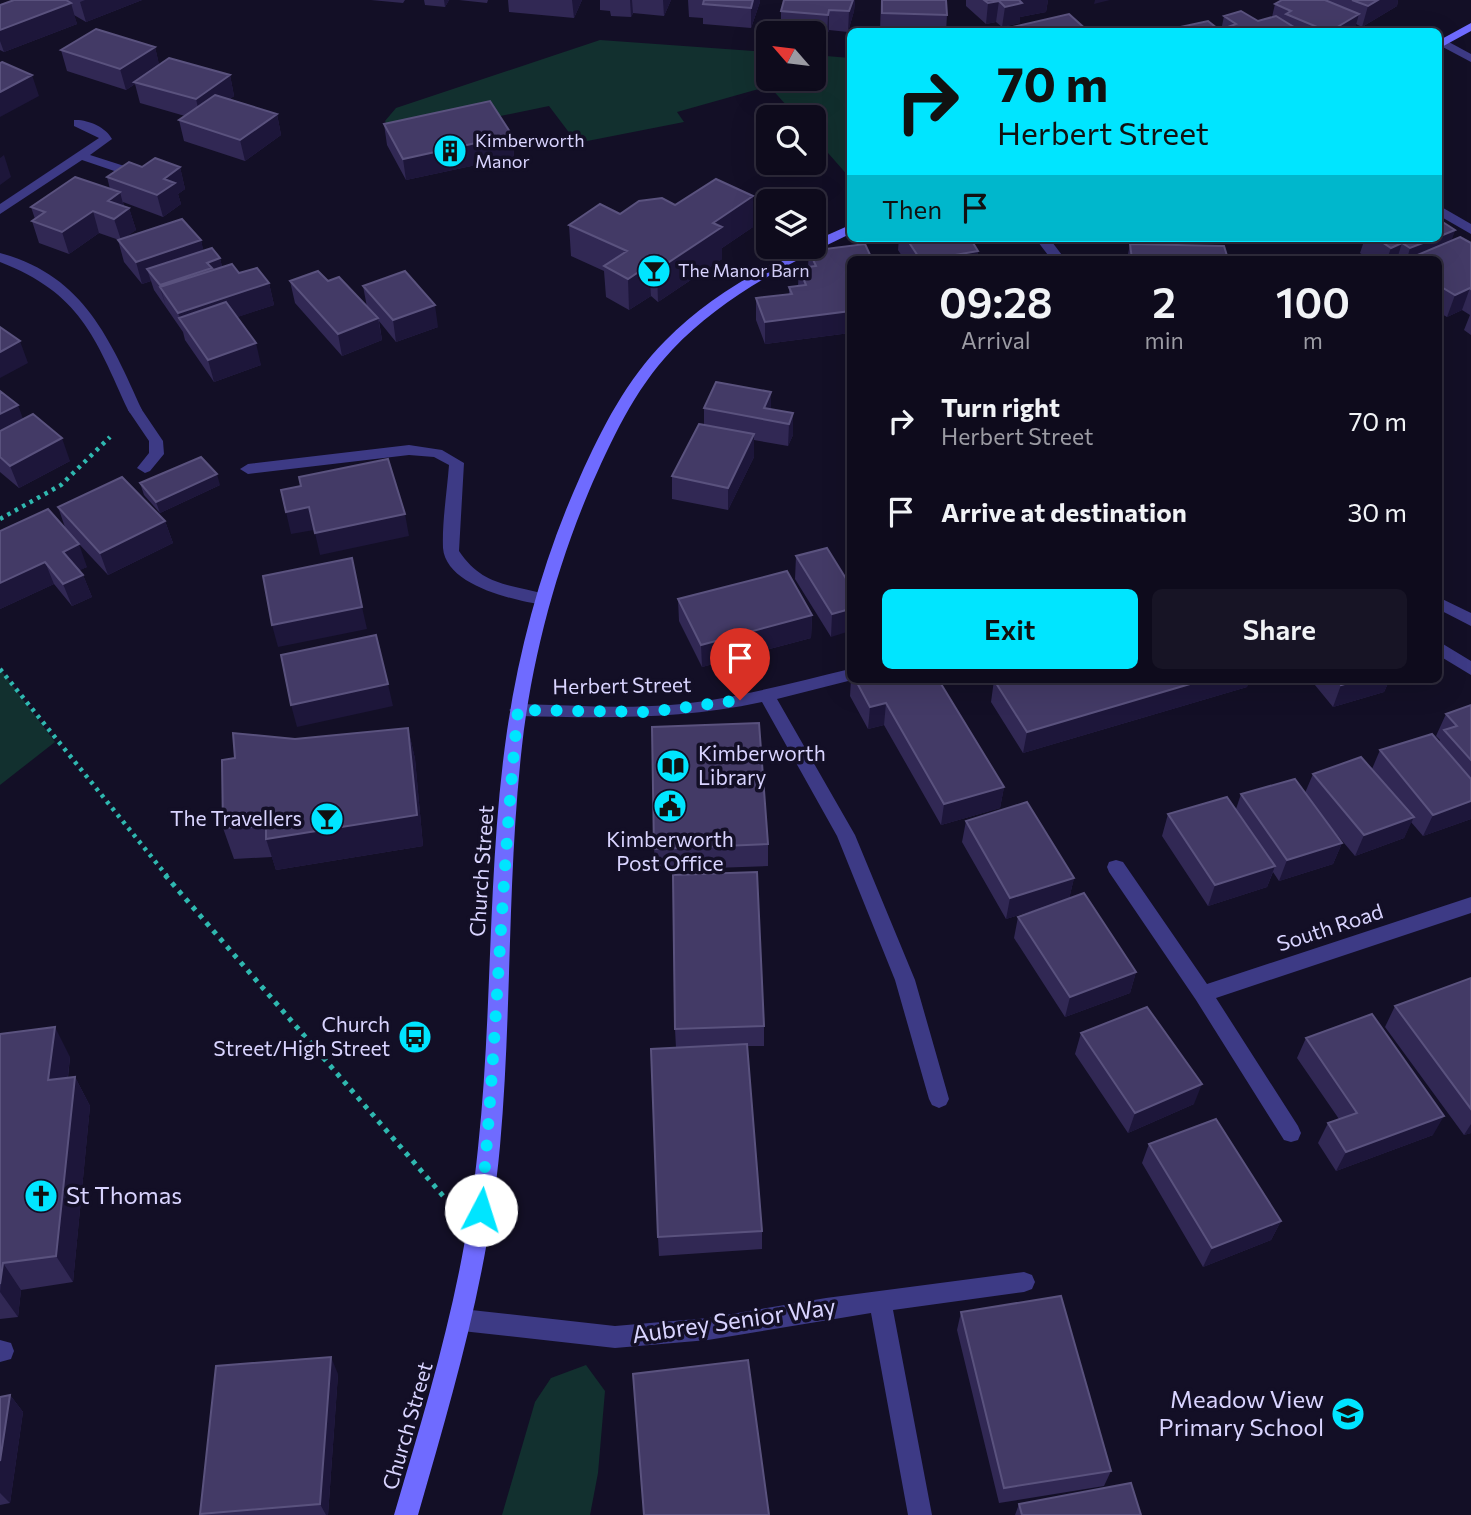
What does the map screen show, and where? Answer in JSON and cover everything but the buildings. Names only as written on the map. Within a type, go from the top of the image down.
[{"type":"street","points":[[1442,44],[1471,26]]},
{"type":"street","points":[[1442,45],[1471,59]]},
{"type":"street","points":[[0,210],[84,157],[106,139],[103,133],[78,123]]},
{"type":"street","points":[[84,157],[139,175]]},
{"type":"street","points":[[1442,212],[1471,230]]},
{"type":"street","name":"Church Street","points":[[826,240],[847,230]]},
{"type":"street","points":[[1045,242],[1056,256]]},
{"type":"street","points":[[0,257],[26,266],[54,281],[76,299],[101,336],[135,410],[156,441],[157,453],[145,468]]},
{"type":"street","name":"Church Street","points":[[406,1515],[462,1320],[478,1237],[492,1099],[508,809],[518,710],[543,599],[569,520],[599,451],[631,393],[668,346],[710,308],[788,259]]},
{"type":"street","points":[[248,469],[409,450],[437,453],[457,463],[451,551],[459,563],[477,580],[508,593],[543,599]]},
{"type":"street","points":[[1442,604],[1471,620]]},
{"type":"street","points":[[1442,650],[1471,669]]},
{"type":"street","name":"Herbert Street","points":[[518,710],[649,712],[767,696],[847,676]]},
{"type":"street","points":[[767,696],[846,835],[905,980],[939,1099]]},
{"type":"street","points":[[1116,867],[1203,994],[1290,1133]]},
{"type":"street","name":"South Road","points":[[1203,994],[1471,905]]},
{"type":"street","name":"Aubrey Senior Way","points":[[462,1320],[615,1337],[708,1329],[880,1301],[1024,1282]]},
{"type":"street","points":[[880,1301],[920,1515]]},
{"type":"path","points":[[0,519],[40,502],[73,478],[135,410]]},
{"type":"path","points":[[0,669],[55,742],[198,913],[478,1237]]},
{"type":"green space","points":[[600,40],[756,51],[756,90],[677,112],[684,122],[577,143],[549,106],[394,138],[385,121],[396,108]]},
{"type":"green space","points":[[826,56],[847,58],[847,175],[826,151],[826,105],[786,105],[774,91],[826,91]]},
{"type":"green space","points":[[0,669],[55,742],[0,785]]},
{"type":"green space","points":[[586,1365],[605,1391],[598,1473],[590,1515],[502,1515],[535,1402],[551,1378]]},
{"type":"place","name":"Kimberworth Manor","points":[[450,151]]},
{"type":"place","name":"The Manor Barn","points":[[654,271]]},
{"type":"place","name":"Kimberworth Library","points":[[673,766]]},
{"type":"place","name":"Kimberworth Post Office","points":[[670,806]]},
{"type":"place","name":"The Travellers","points":[[327,819]]},
{"type":"place","name":"Church Street/High Street","points":[[415,1037]]},
{"type":"place","name":"St Thomas","points":[[41,1196]]},
{"type":"place","name":"Meadow View Primary School","points":[[1348,1414]]},
{"type":"route","points":[[481,1210],[492,1099],[508,809],[518,710],[649,712],[688,709],[740,700]]}]
